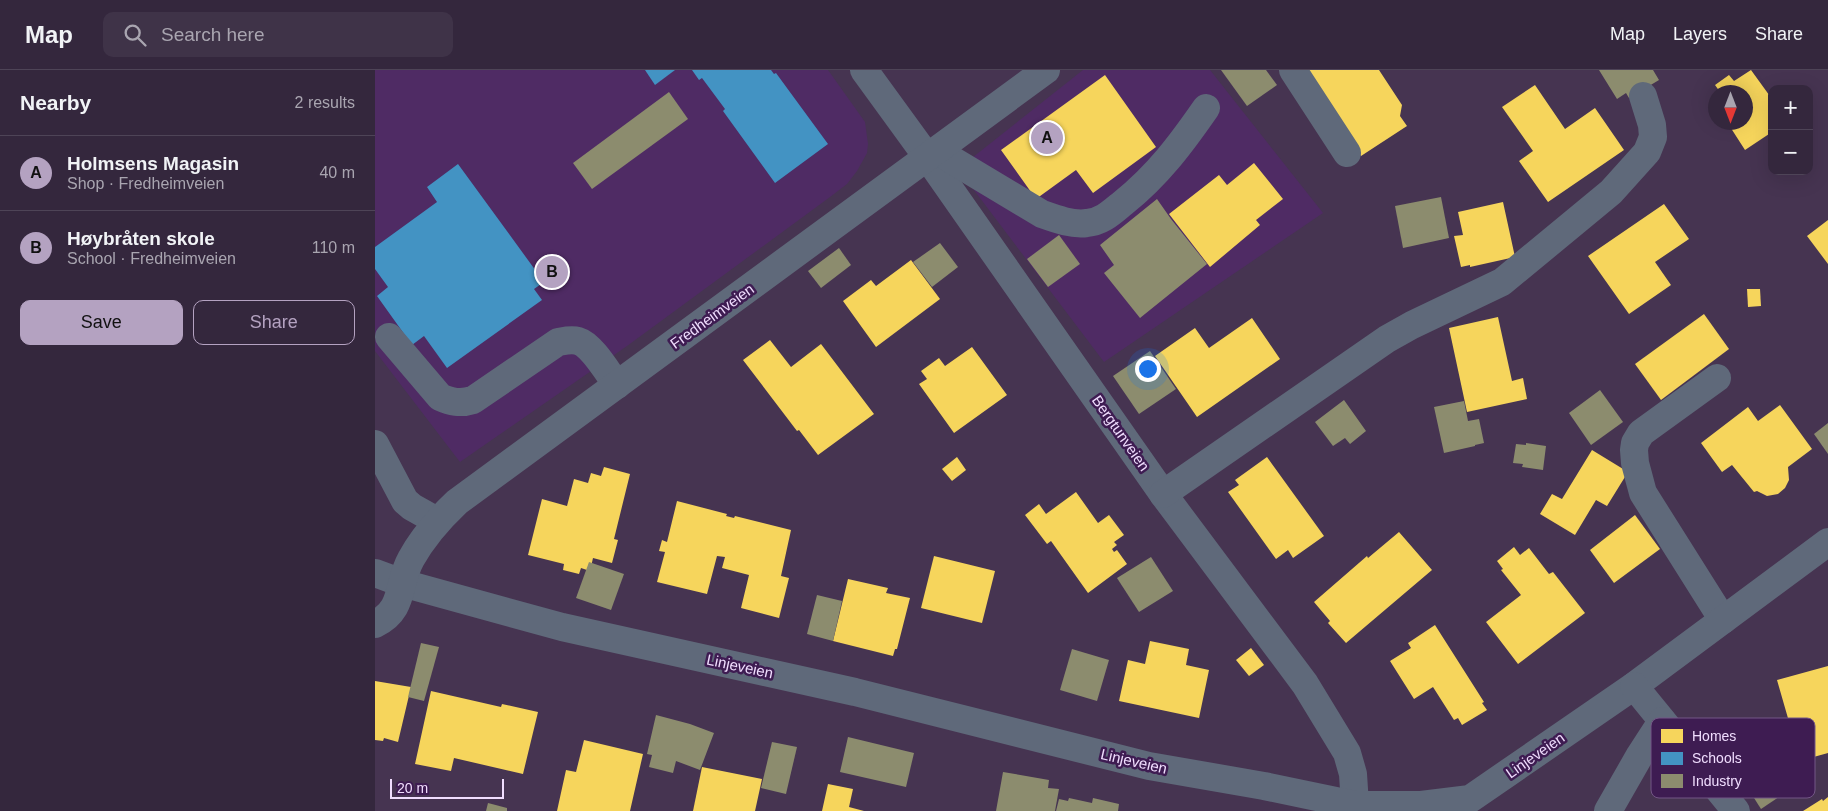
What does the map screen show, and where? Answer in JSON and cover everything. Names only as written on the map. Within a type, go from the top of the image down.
[{"type":"street","name":"Bergtunveien","points":[[864,70],[933,154],[1163,494],[1305,684],[1347,754],[1353,774],[1355,804]]},
{"type":"street","name":"Fredheimveien","points":[[375,624],[383,620],[394,610],[410,560],[437,521],[457,502],[1046,70]]},
{"type":"street","points":[[1293,70],[1347,153]]},
{"type":"street","points":[[1163,494],[1387,339],[1502,282],[1611,192],[1647,152],[1653,137],[1652,125],[1643,96]]},
{"type":"street","points":[[933,154],[1042,214],[1061,220],[1086,223],[1098,221],[1143,187],[1173,154],[1206,108]]},
{"type":"street","points":[[389,337],[440,397],[450,402],[463,403],[473,400],[558,342],[565,340],[576,340],[583,344],[597,358],[617,385]]},
{"type":"street","points":[[1717,378],[1641,433],[1635,443],[1634,450],[1635,463],[1643,493],[1723,620]]},
{"type":"street","points":[[375,444],[405,501],[437,521]]},
{"type":"street","name":"Linjeveien","points":[[375,573],[402,583],[562,627],[855,692],[1149,766],[1355,804],[1421,808],[1470,800],[1634,686],[1828,542]]},
{"type":"street","points":[[1634,686],[1661,718]]},
{"type":"street","points":[[1608,811],[1651,739]]},
{"type":"street","points":[[1725,798],[1736,811]]},
{"type":"shaded area","points":[[375,70],[828,70],[865,122],[868,144],[867,153],[847,184],[830,197],[627,346],[460,462],[375,351]]},
{"type":"shaded area","points":[[1083,70],[1210,70],[1323,213],[1104,362],[958,169]]},
{"type":"building: Homes","points":[[1304,70],[1379,70],[1402,105],[1400,116],[1407,126],[1361,156]]},
{"type":"building: Homes","points":[[1751,70],[1768,93],[1768,135],[1745,150],[1732,130],[1753,130],[1753,85],[1715,85],[1729,75],[1734,81]]},
{"type":"building: Homes","points":[[1105,75],[1156,147],[1093,193],[1076,170],[1036,199],[1001,150]]},
{"type":"building: Homes","points":[[1535,85],[1565,129],[1595,108],[1624,150],[1548,202],[1519,161],[1533,151],[1502,107]]},
{"type":"building: Homes","points":[[1254,163],[1283,199],[1256,220],[1260,225],[1210,267],[1169,214],[1219,175],[1227,185]]},
{"type":"building: Homes","points":[[1503,202],[1515,257],[1470,267],[1470,265],[1461,267],[1454,236],[1463,235],[1458,212]]},
{"type":"building: Homes","points":[[1664,204],[1689,239],[1655,262],[1671,285],[1629,314],[1588,256]]},
{"type":"building: Homes","points":[[1828,220],[1828,264],[1807,236]]},
{"type":"building: Homes","points":[[911,260],[940,299],[876,347],[843,301],[871,280],[876,286]]},
{"type":"building: Homes","points":[[1747,289],[1760,289],[1761,306],[1748,307]]},
{"type":"building: Homes","points":[[1704,314],[1729,349],[1661,400],[1635,364]]},
{"type":"building: Homes","points":[[1498,317],[1512,381],[1523,378],[1527,399],[1467,412],[1449,328]]},
{"type":"building: Homes","points":[[1252,318],[1280,359],[1197,417],[1155,356],[1195,328],[1209,348]]},
{"type":"building: Homes","points":[[770,340],[791,367],[821,344],[874,414],[818,455],[799,430],[797,431],[743,360]]},
{"type":"building: Homes","points":[[972,347],[1007,395],[954,433],[919,384],[927,379],[921,371],[939,358],[945,366]]},
{"type":"building: Homes","points":[[1780,405],[1812,449],[1788,467],[1789,480],[1785,488],[1778,494],[1767,496],[1757,491],[1754,492],[1732,465],[1722,472],[1701,443],[1748,407],[1758,421]]},
{"type":"building: Homes","points":[[1592,450],[1628,472],[1607,506],[1596,500],[1575,535],[1540,514],[1552,494],[1562,499]]},
{"type":"building: Homes","points":[[957,457],[966,470],[952,481],[942,469]]},
{"type":"building: Homes","points":[[1267,457],[1324,536],[1293,558],[1288,550],[1276,559],[1228,492],[1239,485],[1235,480]]},
{"type":"building: Homes","points":[[604,467],[630,474],[614,539],[618,540],[612,563],[593,558],[590,571],[581,568],[579,574],[563,570],[564,564],[528,555],[542,499],[567,506],[574,479],[588,483],[591,473],[601,476]]},
{"type":"building: Homes","points":[[1076,492],[1098,523],[1109,515],[1124,535],[1114,542],[1117,545],[1112,549],[1114,552],[1117,550],[1127,564],[1088,593],[1051,541],[1047,544],[1025,515],[1039,504],[1046,514]]},
{"type":"building: Homes","points":[[677,501],[727,514],[726,516],[734,518],[735,516],[791,530],[781,576],[789,578],[779,618],[741,608],[749,575],[722,568],[725,557],[717,556],[707,594],[657,582],[665,552],[659,551],[662,540],[667,542]]},
{"type":"building: Homes","points":[[1635,515],[1660,549],[1614,583],[1590,550]]},
{"type":"building: Homes","points":[[1399,532],[1432,570],[1346,643],[1328,623],[1330,621],[1314,602],[1367,556],[1368,558]]},
{"type":"building: Homes","points":[[1514,547],[1520,555],[1529,548],[1549,574],[1553,572],[1585,613],[1518,664],[1486,622],[1521,595],[1501,570],[1503,569],[1497,561]]},
{"type":"building: Homes","points":[[934,556],[995,571],[982,623],[921,608]]},
{"type":"building: Homes","points":[[848,579],[888,588],[886,593],[910,598],[897,649],[895,649],[893,656],[833,641]]},
{"type":"building: Homes","points":[[1435,625],[1484,702],[1482,703],[1487,710],[1462,725],[1458,718],[1454,720],[1433,687],[1414,699],[1390,661],[1411,648],[1408,643]]},
{"type":"building: Homes","points":[[1150,641],[1189,649],[1186,665],[1209,670],[1199,718],[1119,701],[1128,660],[1145,664]]},
{"type":"building: Homes","points":[[1251,648],[1264,665],[1249,676],[1236,660]]},
{"type":"building: Homes","points":[[1828,666],[1828,753],[1815,757],[1815,718],[1788,718],[1777,680]]},
{"type":"building: Homes","points":[[375,681],[411,687],[398,742],[384,738],[383,741],[375,740]]},
{"type":"building: Homes","points":[[431,691],[501,707],[502,704],[538,712],[523,774],[454,758],[451,771],[415,764]]},
{"type":"building: Homes","points":[[584,740],[643,754],[630,811],[557,811],[566,770],[576,772]]},
{"type":"building: Homes","points":[[702,767],[762,779],[755,811],[693,811]]},
{"type":"building: Homes","points":[[828,784],[853,789],[849,807],[864,811],[822,811]]},
{"type":"building: Homes","points":[[1828,797],[1828,811],[1803,811],[1822,799],[1823,801]]},
{"type":"building: Schools","points":[[645,70],[675,70],[655,85]]},
{"type":"building: Schools","points":[[692,70],[771,70],[774,74],[776,73],[828,144],[775,183],[723,111],[725,109],[702,78],[699,80]]},
{"type":"building: Schools","points":[[458,164],[544,282],[534,289],[542,300],[447,368],[424,336],[412,345],[377,296],[388,287],[375,269],[375,247],[437,202],[427,187]]},
{"type":"building: Industry","points":[[1221,70],[1266,70],[1277,85],[1247,106]]},
{"type":"building: Industry","points":[[1599,70],[1653,70],[1659,80],[1629,98],[1626,93],[1617,99]]},
{"type":"building: Industry","points":[[669,92],[688,119],[592,189],[573,163]]},
{"type":"building: Industry","points":[[1441,197],[1449,238],[1403,248],[1395,206]]},
{"type":"building: Industry","points":[[1157,199],[1207,264],[1140,318],[1104,273],[1114,265],[1100,245]]},
{"type":"building: Industry","points":[[1059,235],[1080,264],[1048,287],[1027,259]]},
{"type":"building: Industry","points":[[940,243],[958,267],[932,287],[913,262]]},
{"type":"building: Industry","points":[[839,248],[851,265],[821,288],[808,271]]},
{"type":"building: Industry","points":[[1150,351],[1176,389],[1139,414],[1113,376]]},
{"type":"building: Industry","points":[[1600,390],[1623,422],[1591,445],[1569,413]]},
{"type":"building: Industry","points":[[1344,400],[1366,431],[1350,444],[1345,438],[1333,446],[1315,422]]},
{"type":"building: Industry","points":[[1464,401],[1468,421],[1479,419],[1484,443],[1444,453],[1434,407]]},
{"type":"building: Industry","points":[[1828,423],[1828,454],[1814,434]]},
{"type":"building: Industry","points":[[1526,443],[1546,446],[1543,470],[1522,467],[1523,464],[1513,463],[1516,444],[1526,445]]},
{"type":"building: Industry","points":[[1151,557],[1173,591],[1139,612],[1117,578]]},
{"type":"building: Industry","points":[[589,562],[624,574],[611,610],[576,598]]},
{"type":"building: Industry","points":[[817,595],[842,601],[833,641],[807,634]]},
{"type":"building: Industry","points":[[421,643],[439,647],[424,701],[408,697]]},
{"type":"building: Industry","points":[[1072,649],[1109,660],[1097,701],[1060,690]]},
{"type":"building: Industry","points":[[656,715],[714,733],[700,770],[676,761],[673,773],[649,767],[652,755],[647,754]]},
{"type":"building: Industry","points":[[848,737],[914,753],[906,787],[840,772]]},
{"type":"building: Industry","points":[[772,742],[797,747],[786,794],[761,788]]},
{"type":"building: Industry","points":[[1003,772],[1049,780],[1048,788],[1059,789],[1055,811],[996,811]]},
{"type":"building: Industry","points":[[1069,798],[1092,803],[1093,798],[1119,804],[1118,811],[1056,811],[1059,799],[1068,801]]},
{"type":"building: Industry","points":[[1754,798],[1778,798],[1761,809]]},
{"type":"building: Industry","points":[[488,803],[507,808],[507,811],[486,811]]},
{"type":"place","name":"Holmsens Magasin","points":[[1047,138]]},
{"type":"place","name":"Høybråten skole","points":[[552,272]]}]
